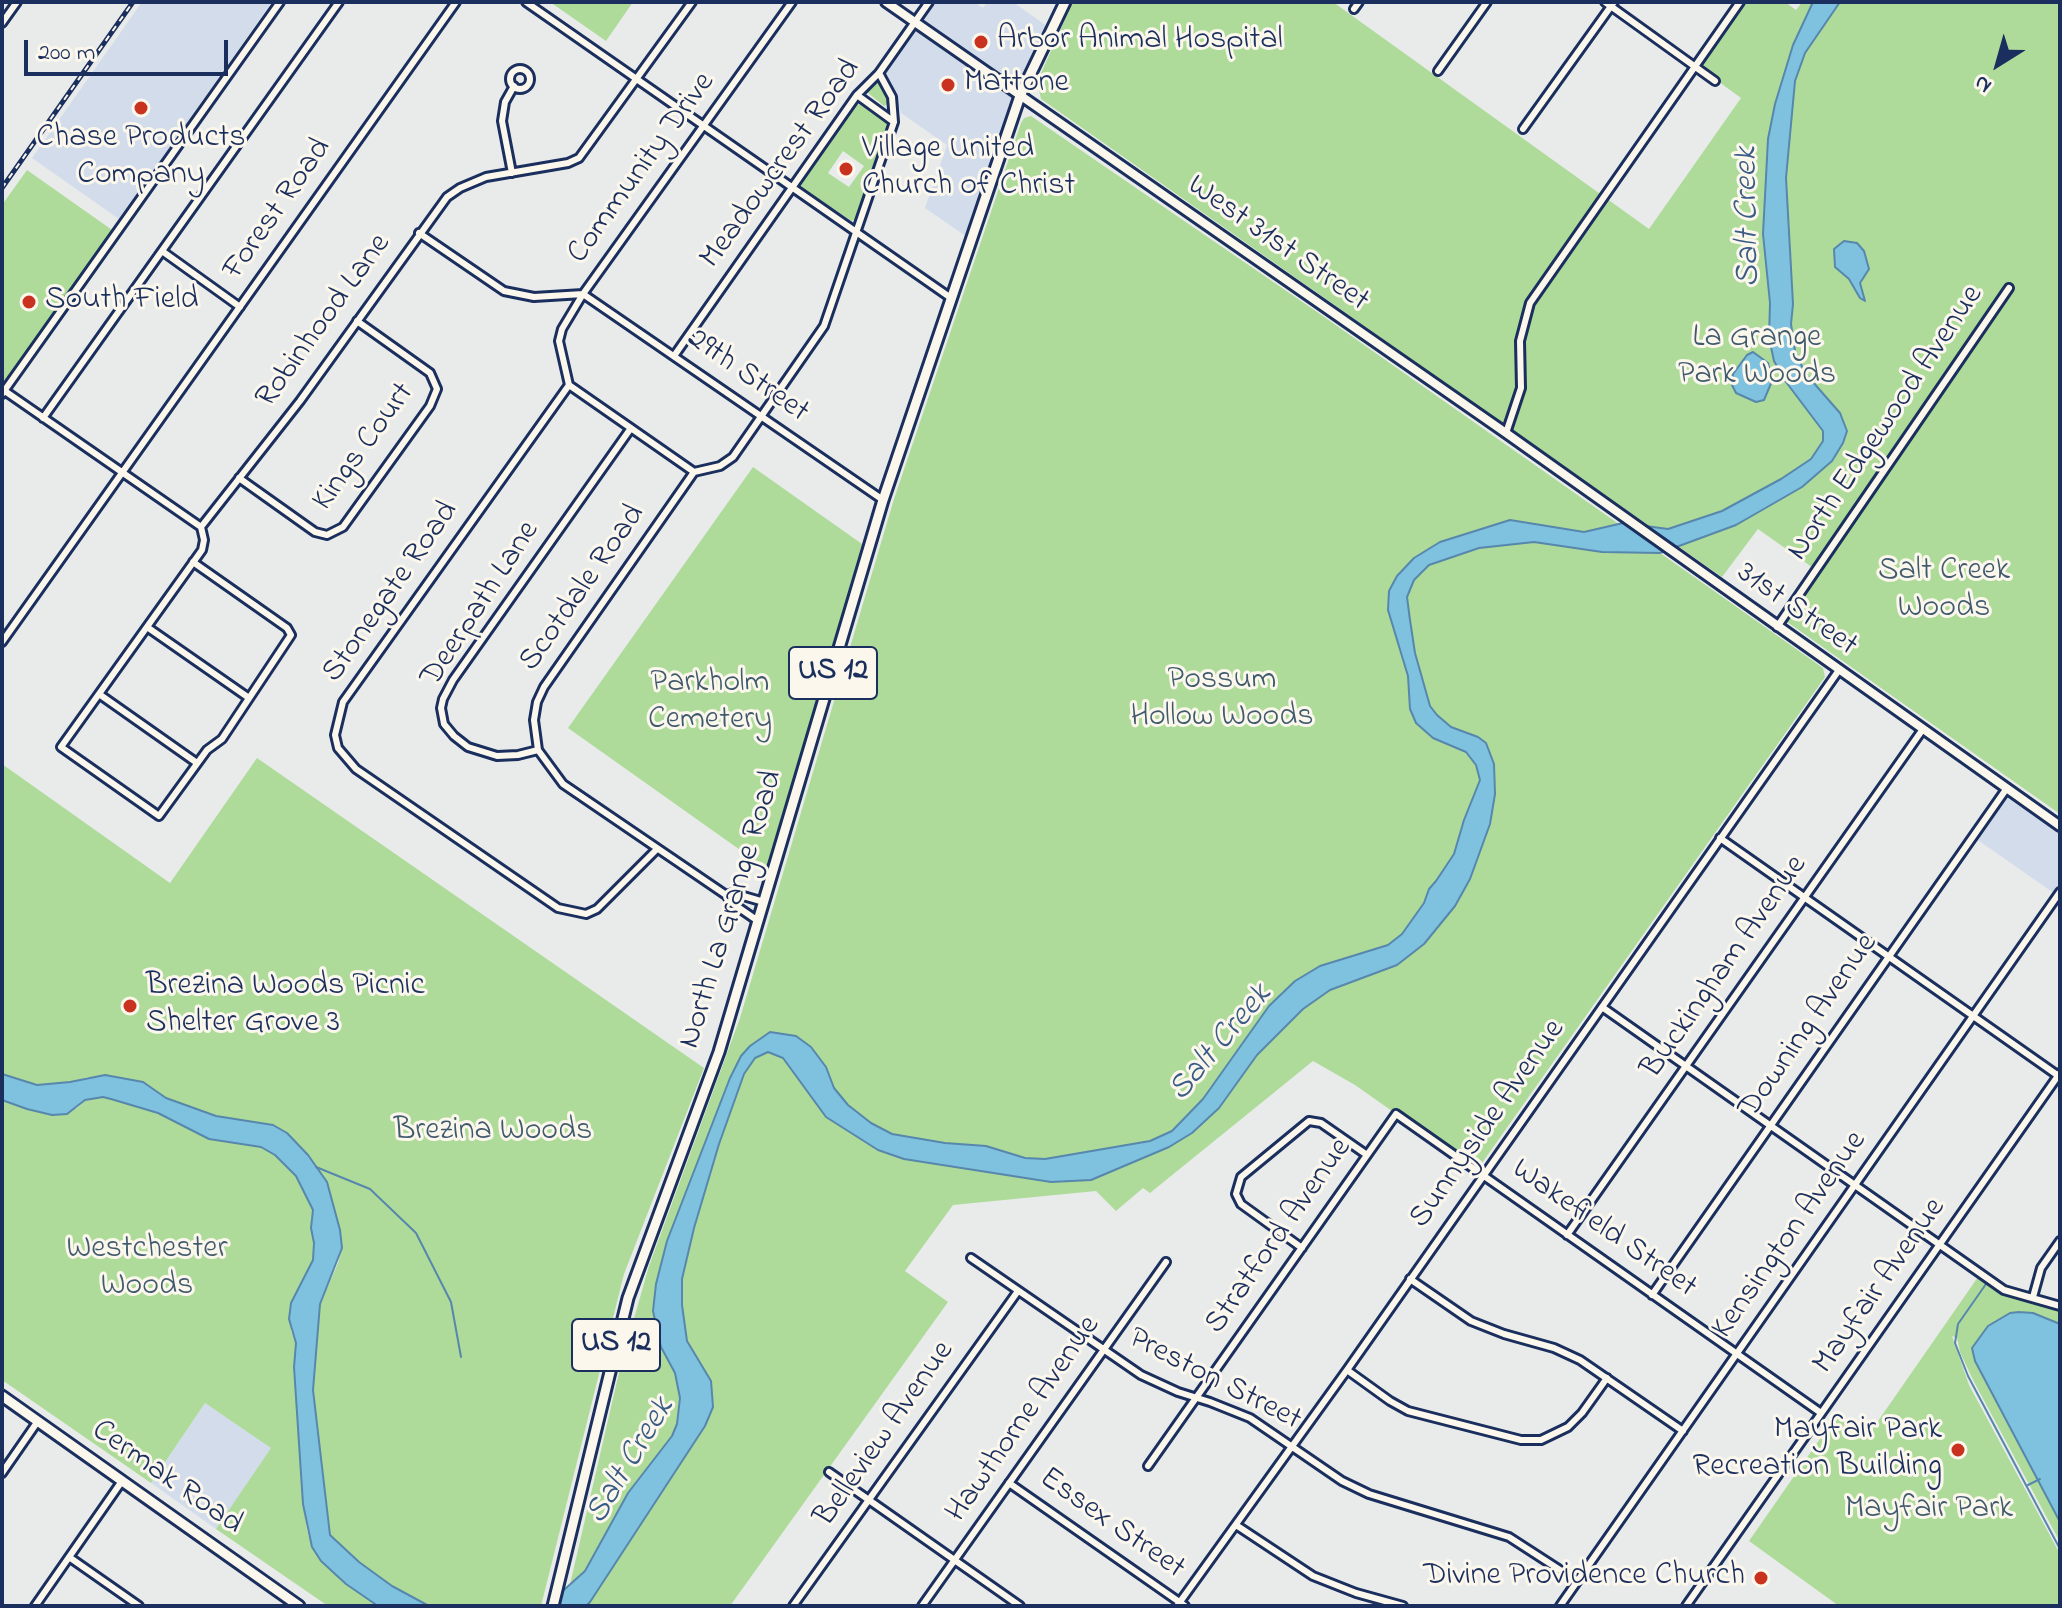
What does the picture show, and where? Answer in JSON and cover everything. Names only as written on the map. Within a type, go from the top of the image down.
[{"type":"main road","name":"West 31st Street","points":[[886,2],[1506,433]]},
{"type":"main road","name":"US 12","points":[[1020,96],[1065,2]]},
{"type":"main road","name":"North La Grange Road","points":[[553,1606],[628,1298],[719,1052],[883,500],[1020,96]]},
{"type":"main road","name":"31st Street","points":[[1506,433],[2060,826]]},
{"type":"main road","name":"Cermak Road","points":[[2,1396],[299,1606]]},
{"type":"street","points":[[2,23],[17,2]]},
{"type":"street","points":[[201,527],[3,391],[280,2]]},
{"type":"street","points":[[43,418],[339,2]]},
{"type":"street","name":"Forest Road","points":[[2,642],[456,2]]},
{"type":"street","points":[[526,2],[951,298]]},
{"type":"street","name":"Robinhood Lane","points":[[197,763],[159,816],[61,747],[204,545],[201,527],[300,401],[435,211],[460,188],[486,177],[568,163],[579,158],[692,2]]},
{"type":"street","name":"Community Drive","points":[[419,233],[504,291],[534,297],[583,294],[792,2]]},
{"type":"street","name":"Meadowcrest Road","points":[[674,356],[857,95],[879,73],[929,2]]},
{"type":"street","points":[[1354,9],[1359,2]]},
{"type":"street","points":[[1438,71],[1487,2]]},
{"type":"street","points":[[1506,433],[1521,388],[1520,341],[1530,303],[1740,2]]},
{"type":"street","points":[[1523,129],[1610,4],[1715,81]]},
{"type":"street","points":[[583,294],[562,329],[559,341],[569,385],[694,472],[720,466],[733,457],[824,326],[894,122],[892,97],[879,73]]},
{"type":"street","points":[[512,173],[502,121],[505,102],[514,86]]},
{"type":"street","points":[[857,95],[894,122]]},
{"type":"street","points":[[162,251],[240,307]]},
{"type":"street","name":"North Edgewood Avenue","points":[[1777,627],[2009,288]]},
{"type":"street","name":"29th Street","points":[[583,294],[883,500]]},
{"type":"street","name":"Kings Court","points":[[239,478],[315,532],[333,534],[343,527],[430,406],[437,389],[430,373],[357,321]]},
{"type":"street","name":"Stonegate Road","points":[[569,385],[343,702],[335,735],[338,748],[356,769],[558,908],[586,914],[597,909],[656,850]]},
{"type":"street","name":"Deerpath Lane","points":[[538,750],[497,756],[468,747],[444,724],[443,699],[453,680],[631,428]]},
{"type":"street","name":"Scotdale Road","points":[[538,750],[534,720],[544,687],[694,472]]},
{"type":"street","points":[[99,694],[197,763],[207,750],[222,739],[289,642],[290,631],[193,562]]},
{"type":"street","points":[[147,627],[249,698]]},
{"type":"street","name":"Sunnyside Avenue","points":[[1180,1605],[1839,670]]},
{"type":"street","name":"Buckingham Avenue","points":[[1567,1235],[1923,729]]},
{"type":"street","points":[[538,750],[563,784],[726,895],[732,903],[758,921]]},
{"type":"street","name":"Downing Avenue","points":[[1652,1295],[2007,788]]},
{"type":"street","points":[[1720,838],[2059,1076]]},
{"type":"street","name":"Kensington Avenue","points":[[1560,1606],[2060,892]]},
{"type":"street","points":[[726,895],[733,893],[764,902]]},
{"type":"street","points":[[1602,1007],[2004,1290],[2060,1306]]},
{"type":"street","name":"Mayfair Avenue","points":[[1686,1606],[2059,1076]]},
{"type":"street","name":"Wakefield Street","points":[[1396,1114],[1821,1413]]},
{"type":"street","name":"Stratford Avenue","points":[[1148,1466],[1396,1114]]},
{"type":"street","points":[[1302,1248],[1241,1204],[1236,1194],[1241,1177],[1309,1121],[1321,1123],[1367,1155]]},
{"type":"street","points":[[2033,1297],[2041,1268],[2060,1241]]},
{"type":"street","name":"Preston Street","points":[[971,1258],[1103,1351],[1153,1381],[1250,1418],[1356,1489],[1509,1537],[1577,1581]]},
{"type":"street","name":"Hawthorne Avenue","points":[[922,1606],[1166,1262]]},
{"type":"street","points":[[1410,1279],[1471,1321],[1554,1348],[1580,1360],[1683,1431]]},
{"type":"street","name":"Belleview Avenue","points":[[793,1606],[1018,1291]]},
{"type":"street","points":[[1347,1370],[1408,1411],[1521,1440],[1541,1440],[1568,1427],[1607,1378]]},
{"type":"street","points":[[2,1473],[38,1421]]},
{"type":"street","points":[[829,1472],[1020,1606]]},
{"type":"street","points":[[35,1606],[123,1480]]},
{"type":"street","name":"Essex Street","points":[[1009,1483],[1180,1605]]},
{"type":"street","points":[[1236,1525],[1313,1576],[1356,1593],[1403,1606]]},
{"type":"street","points":[[69,1557],[139,1606]]},
{"type":"shaded area","points":[[142,2],[272,2],[119,219],[32,158]]},
{"type":"shaded area","points":[[927,2],[974,2],[983,8],[987,2],[1013,2],[1048,27],[1019,92],[915,19]]},
{"type":"shaded area","points":[[912,23],[1016,97],[967,237],[925,208],[947,145],[901,113],[892,89],[879,68]]},
{"type":"shaded area","points":[[2002,794],[2060,834],[2058,896],[1972,836]]},
{"type":"shaded area","points":[[205,1403],[272,1448],[216,1529],[151,1483]]},
{"type":"green space","points":[[550,2],[633,2],[606,41]]},
{"type":"green space","name":"La Grange Park Woods","points":[[1073,2],[1333,2],[1649,229],[1741,98],[1704,71],[1702,65],[1746,2],[1785,2],[1796,10],[1802,2],[2060,2],[2060,814],[1783,619],[1816,570],[1758,529],[1722,577],[1041,99],[1037,82]]},
{"type":"green space","points":[[877,80],[883,84],[889,98],[884,106],[867,92]]},
{"type":"green space","points":[[863,103],[889,124],[859,216],[852,221],[801,185],[857,105]],"holes":[[[843,151],[864,166],[849,187],[828,173]]]},
{"type":"green space","name":"Possum Hollow Woods","points":[[1031,116],[1320,314],[1707,586],[1823,668],[1825,677],[1482,1163],[1473,1163],[1395,1108],[1392,1111],[1313,1061],[1150,1193],[1143,1188],[1116,1211],[1096,1191],[953,1205],[905,1271],[948,1302],[730,1606],[565,1606],[621,1364],[649,1266],[740,1018],[894,499],[1021,123]]},
{"type":"green space","points":[[27,170],[115,232],[2,381],[2,205]]},
{"type":"green space","name":"Parkholm Cemetery","points":[[753,467],[862,544],[767,869],[568,728]]},
{"type":"green space","name":"Brezina Woods","points":[[257,758],[704,1068],[624,1274],[541,1606],[429,1606],[392,1586],[359,1562],[330,1535],[313,1390],[320,1304],[342,1248],[327,1182],[287,1133],[273,1125],[216,1116],[166,1098],[143,1082],[88,1077],[37,1085],[2,1074],[2,764],[170,883]]},
{"type":"green space","name":"Westchester Woods","points":[[103,1097],[158,1113],[209,1139],[261,1147],[275,1155],[296,1176],[313,1210],[313,1261],[291,1303],[307,1530],[312,1547],[346,1584],[378,1606],[328,1606],[216,1529],[271,1448],[205,1403],[151,1483],[2,1380],[2,1100],[52,1115]]},
{"type":"green space","name":"Mayfair Park","points":[[1978,1277],[2010,1297],[2060,1311],[2060,1542],[1973,1380],[1957,1338],[1952,1336],[1969,1385],[2060,1554],[2060,1606],[1839,1606],[1749,1541],[1838,1413],[1869,1434]]},
{"type":"water","points":[[1813,2],[1840,2],[1805,53],[1795,81],[1786,178],[1793,304],[1791,324],[1795,351],[1805,373],[1840,413],[1847,431],[1832,461],[1802,487],[1736,525],[1660,553],[1602,552],[1534,542],[1479,548],[1429,565],[1414,580],[1407,597],[1415,653],[1430,706],[1451,727],[1486,743],[1494,764],[1495,794],[1490,824],[1470,879],[1455,906],[1424,944],[1397,965],[1330,990],[1303,1009],[1257,1055],[1219,1108],[1192,1133],[1169,1147],[1091,1180],[1051,1182],[904,1159],[878,1150],[826,1117],[783,1058],[768,1052],[755,1058],[744,1074],[719,1144],[682,1279],[687,1341],[711,1381],[713,1407],[705,1426],[590,1602],[586,1606],[546,1606],[585,1571],[628,1493],[672,1436],[677,1424],[680,1398],[675,1373],[661,1347],[653,1311],[656,1284],[667,1241],[730,1078],[750,1046],[770,1032],[796,1036],[811,1047],[826,1067],[834,1088],[848,1105],[892,1134],[986,1146],[1025,1158],[1045,1159],[1150,1141],[1172,1131],[1203,1099],[1269,1006],[1295,981],[1320,966],[1388,945],[1402,934],[1454,854],[1480,780],[1476,765],[1466,752],[1433,738],[1416,723],[1410,709],[1408,676],[1388,610],[1389,591],[1397,576],[1414,558],[1440,542],[1510,520],[1584,532],[1623,523],[1668,529],[1722,511],[1811,459],[1823,441],[1823,431],[1774,361],[1769,338],[1770,303],[1763,234],[1768,139],[1775,104],[1793,45]]},
{"type":"water","points":[[1844,241],[1857,243],[1864,251],[1869,269],[1860,283],[1865,301],[1849,279],[1835,267],[1834,249]]},
{"type":"water","points":[[1753,352],[1768,363],[1772,381],[1764,400],[1756,402],[1736,393],[1732,385],[1733,374],[1747,355]]},
{"type":"water","points":[[2,1074],[37,1085],[105,1075],[143,1082],[166,1098],[216,1116],[273,1125],[287,1133],[308,1155],[327,1182],[342,1248],[320,1304],[313,1390],[330,1535],[359,1562],[392,1586],[429,1606],[378,1606],[346,1584],[321,1561],[312,1547],[303,1504],[294,1367],[296,1343],[289,1319],[291,1303],[313,1260],[313,1210],[296,1176],[275,1155],[261,1147],[209,1139],[158,1113],[103,1097],[85,1100],[67,1114],[52,1115],[27,1109],[2,1100]]},
{"type":"water","points":[[2010,1313],[2033,1313],[2060,1324],[2060,1522],[1975,1361],[1972,1348],[1988,1326]]},
{"type":"waterway","points":[[316,1167],[370,1189],[416,1233],[451,1302],[461,1357]]},
{"type":"waterway","points":[[1986,1284],[1958,1324],[1955,1343],[1968,1376],[2060,1549]]},
{"type":"waterway","points":[[2028,1485],[2040,1479]]},
{"type":"railway","points":[[2,188],[133,2]]},
{"type":"place","name":"Arbor Animal Hospital","points":[[981,42]]},
{"type":"place","name":"Mattone","points":[[948,85]]},
{"type":"place","name":"Chase Products Company","points":[[141,108]]},
{"type":"place","name":"Village United Church of Christ","points":[[846,169]]},
{"type":"place","name":"South Field","points":[[29,302]]},
{"type":"place","name":"Brezina Woods Picnic Shelter Grove 3","points":[[130,1006]]},
{"type":"place","name":"Mayfair Park Recreation Building","points":[[1958,1450]]},
{"type":"place","name":"Divine Providence Church","points":[[1761,1578]]},
{"type":"water label","name":"Salt Creek","points":[[1750,217]]},
{"type":"water label","name":"Salt Creek","points":[[1222,1044]]},
{"type":"water label","name":"Salt Creek","points":[[632,1462]]},
{"type":"park label","name":"Salt Creek Woods","points":[[1944,592]]}]
